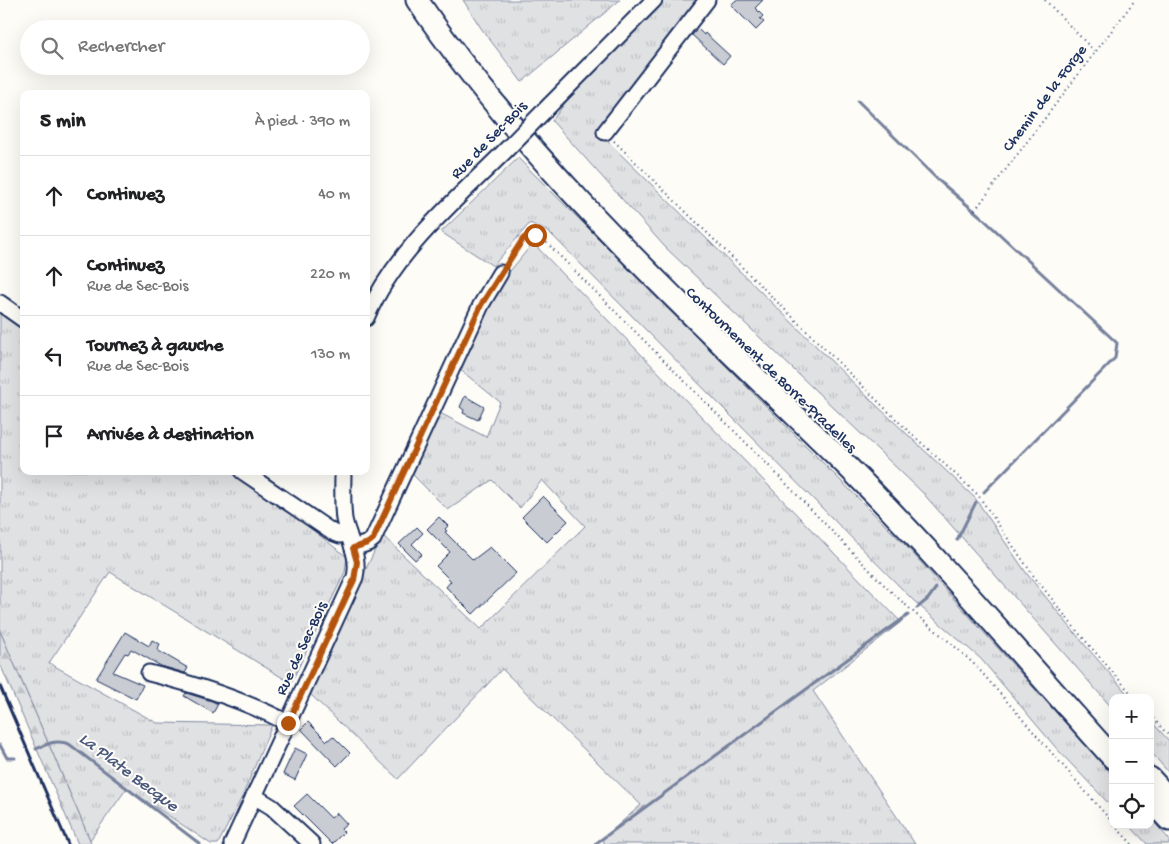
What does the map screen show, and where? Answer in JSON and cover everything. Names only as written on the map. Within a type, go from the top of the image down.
[{"type":"highway","points":[[417,0],[489,97],[563,185],[637,261],[889,510],[1109,754]]},
{"type":"highway","name":"Contournement de Borre-Pradelles","points":[[434,0],[502,92],[590,193],[885,485],[1109,732]]},
{"type":"highway","points":[[1154,782],[1169,799]]},
{"type":"highway","points":[[1154,803],[1169,820]]},
{"type":"street","name":"Rue de Sec-Bois","points":[[370,310],[382,287],[404,256],[431,226],[654,0]]},
{"type":"street","points":[[605,132],[707,0]]},
{"type":"street","points":[[353,548],[368,543],[373,539],[477,313],[500,273]]},
{"type":"street","points":[[0,303],[20,317]]},
{"type":"street","points":[[248,475],[332,532],[348,533]]},
{"type":"street","name":"Rue de Sec-Bois","points":[[232,844],[354,580],[357,562],[344,514],[343,475]]},
{"type":"street","points":[[150,673],[200,686],[266,712],[288,723]]},
{"type":"street","points":[[254,796],[272,807],[312,844]]},
{"type":"path","points":[[1045,0],[1096,53]]},
{"type":"path","name":"Chemin de la Forge","points":[[975,210],[1135,0]]},
{"type":"path","points":[[605,132],[903,426],[978,495],[1033,575],[1082,637],[1132,694]]},
{"type":"path","points":[[500,273],[523,239],[532,234],[543,240],[771,468],[886,587],[976,666],[1109,818]]},
{"type":"path","points":[[1154,719],[1169,736]]},
{"type":"path","points":[[1118,829],[1132,844]]},
{"type":"green space","points":[[463,0],[620,0],[522,82],[481,28]]},
{"type":"green space","points":[[664,0],[698,0],[599,133],[875,404],[975,498],[1027,574],[1128,694],[1109,694],[1109,704],[922,492],[665,247],[552,121],[573,92]]},
{"type":"green space","points":[[518,158],[907,547],[1109,772],[1109,804],[1057,749],[981,659],[914,601],[550,233],[530,223],[493,266],[441,232]]},
{"type":"green space","points":[[533,243],[901,622],[813,691],[915,844],[605,844],[602,839],[641,805],[502,669],[398,779],[308,692],[382,535],[481,629],[585,526],[542,480],[520,508],[492,480],[448,510],[411,473],[438,412],[486,437],[500,402],[458,368],[506,276]]},
{"type":"green space","points":[[0,309],[20,323],[20,475],[237,475],[347,557],[345,572],[291,683],[110,572],[49,663],[157,723],[272,725],[242,797],[218,844],[211,844],[127,788],[90,840],[0,631]]},
{"type":"green space","points":[[0,631],[91,844],[78,844],[0,664]]},
{"type":"green space","points":[[1154,724],[1169,741],[1169,773],[1154,756]]},
{"type":"green space","points":[[1154,822],[1169,839],[1169,844],[1147,844],[1133,829],[1154,829]]},
{"type":"building","points":[[736,0],[763,0],[755,8],[763,16],[760,19],[764,22],[756,30],[731,5]]},
{"type":"building","points":[[698,29],[730,56],[723,64],[692,35]]},
{"type":"building","points":[[465,396],[484,407],[478,420],[463,413],[464,410],[460,407]]},
{"type":"building","points":[[543,496],[568,521],[547,542],[522,517]]},
{"type":"building","points":[[439,517],[448,526],[445,532],[473,560],[490,547],[516,573],[473,614],[446,587],[451,581],[436,566],[450,552],[427,529]]},
{"type":"building","points":[[417,527],[423,533],[412,544],[422,554],[415,560],[399,544]]},
{"type":"building","points":[[125,632],[149,646],[152,640],[160,644],[157,650],[188,668],[185,673],[161,666],[131,649],[128,654],[125,653],[113,672],[143,685],[136,699],[96,679]]},
{"type":"building","points":[[186,693],[218,704],[213,713],[184,696]]},
{"type":"building","points":[[308,722],[327,741],[333,736],[350,753],[337,766],[301,729]]},
{"type":"building","points":[[295,748],[307,754],[295,780],[283,774]]},
{"type":"building","points":[[307,794],[331,818],[337,813],[347,824],[341,829],[344,832],[332,844],[294,806]]},
{"type":"waterway","points":[[858,101],[937,179],[979,215],[1117,343],[1115,358],[984,492]]},
{"type":"waterway","points":[[957,540],[976,502]]},
{"type":"waterway","points":[[917,608],[928,599],[936,588]]},
{"type":"waterway","points":[[595,844],[908,615]]},
{"type":"waterway","name":"La Plate Becque","points":[[36,749],[56,742],[69,744],[200,844]]},
{"type":"waterway","name":"La Plate Becque","points":[[0,745],[7,758],[15,758]]},
{"type":"railway","points":[[0,686],[68,844]]},
{"type":"route","points":[[288,723],[354,580],[357,562],[353,548],[368,543],[373,539],[481,305],[523,239],[528,235],[535,235]]}]
